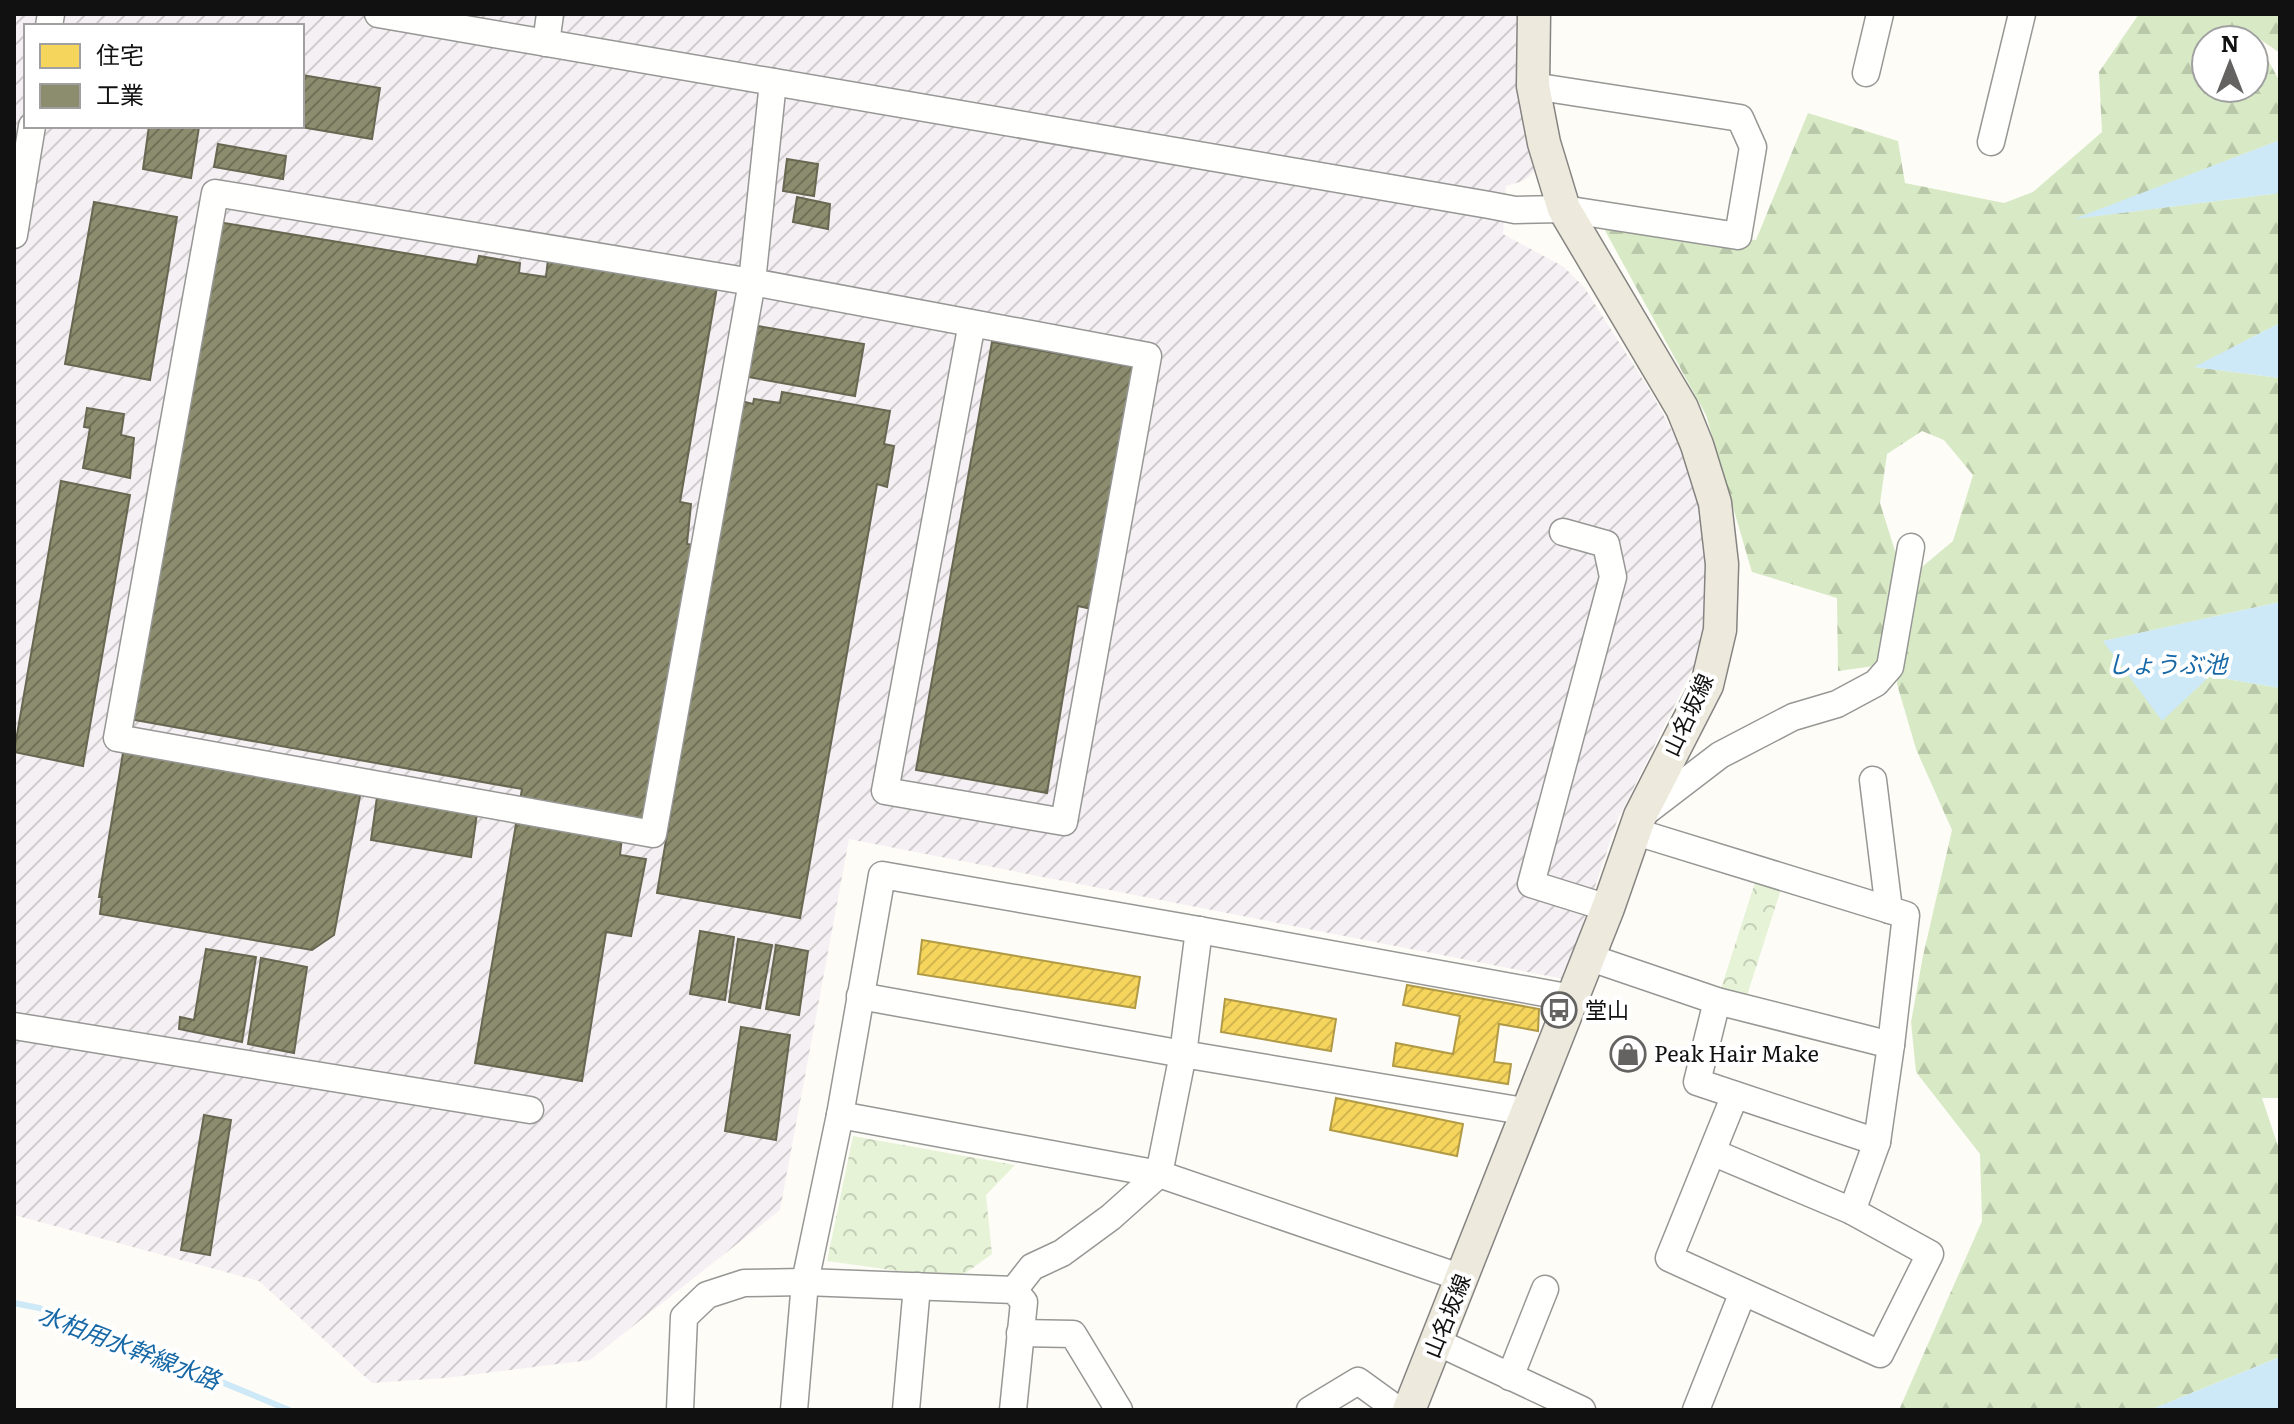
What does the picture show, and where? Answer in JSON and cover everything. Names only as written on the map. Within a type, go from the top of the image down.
[{"type":"main road","name":"山名坂線","points":[[1409,1410],[1608,908],[1636,823],[1707,685],[1720,630],[1722,564],[1715,503],[1682,408],[1564,209],[1544,143],[1533,86],[1534,14]]},
{"type":"street","points":[[378,14],[431,18],[546,43],[1515,210],[1564,209],[1738,236],[1753,147],[1740,118],[1533,86]]},
{"type":"street","points":[[546,43],[550,14]]},
{"type":"street","points":[[1866,73],[1880,14]]},
{"type":"street","points":[[1991,142],[2022,14]]},
{"type":"street","points":[[773,82],[752,282],[653,834],[117,738],[215,193],[752,282],[972,323],[1148,356],[1064,822],[885,791],[972,323]]},
{"type":"street","points":[[14,235],[32,128]]},
{"type":"street","points":[[1563,532],[1606,544],[1613,577],[1531,884],[1608,908]]},
{"type":"street","points":[[1636,823],[1720,755],[1793,717],[1837,704],[1876,683],[1890,667],[1911,547]]},
{"type":"street","points":[[1873,780],[1889,910]]},
{"type":"street","points":[[1636,823],[1906,915],[1877,1142],[1852,1211]]},
{"type":"street","points":[[794,1410],[805,1282],[840,1115],[882,875],[1572,998]]},
{"type":"street","points":[[1014,1290],[1032,1267],[1062,1253],[1087,1235],[1159,1174],[1183,1054],[1199,930]]},
{"type":"street","points":[[1588,957],[1717,1001],[1891,1045]]},
{"type":"street","points":[[860,996],[1529,1112]]},
{"type":"street","points":[[1717,1001],[1697,1082],[1877,1142]]},
{"type":"street","points":[[14,1026],[530,1110]]},
{"type":"street","points":[[1712,1152],[1852,1211],[1930,1254],[1880,1354],[1669,1258],[1735,1095]]},
{"type":"street","points":[[840,1115],[1159,1174],[1462,1278]]},
{"type":"street","points":[[680,1410],[684,1317],[707,1295],[744,1283],[805,1282],[1014,1290],[1024,1302],[1013,1410]]},
{"type":"street","points":[[906,1410],[917,1286]]},
{"type":"street","points":[[1510,1377],[1545,1289]]},
{"type":"street","points":[[1696,1410],[1743,1292]]},
{"type":"street","points":[[1020,1333],[1073,1334],[1119,1410]]},
{"type":"street","points":[[1437,1342],[1582,1410]]},
{"type":"street","points":[[1310,1410],[1358,1381],[1398,1410]]},
{"type":"shaded area","points":[[14,14],[1522,14],[1539,167],[1523,181],[1506,186],[1503,234],[1564,267],[1584,287],[1652,394],[1679,444],[1696,492],[1705,547],[1703,630],[1694,666],[1617,821],[1564,979],[849,839],[780,1210],[590,1360],[445,1378],[372,1383],[259,1281],[14,1215]]},
{"type":"green space","points":[[2139,14],[2280,14],[2280,53],[2270,46],[2270,24],[2190,24],[2190,104],[2270,104],[2270,64],[2280,82],[2280,140],[2079,218],[2280,193],[2280,323],[2195,367],[2280,378],[2280,602],[2104,641],[2210,676],[2280,688],[2280,1098],[2262,1098],[2280,1152],[2280,1357],[2150,1410],[1899,1410],[1982,1221],[1980,1154],[1916,1072],[1911,1022],[1952,830],[1916,749],[1897,684],[1910,577],[1953,541],[1973,475],[1944,440],[1922,431],[1887,454],[1880,503],[1900,567],[1882,665],[1838,671],[1837,598],[1752,572],[1706,415],[1602,225],[1756,240],[1808,113],[1898,141],[1905,183],[2004,203],[2033,192],[2102,132],[2099,72]]},
{"type":"green space","points":[[1759,870],[1785,877],[1743,1008],[1717,1001]]},
{"type":"green space","points":[[853,1136],[1015,1165],[986,1195],[992,1254],[957,1279],[827,1261]]},
{"type":"water","points":[[2280,140],[2280,193],[2074,219]]},
{"type":"water","points":[[2280,323],[2280,378],[2194,367]]},
{"type":"water","name":"しょうぶ池","points":[[2280,602],[2280,688],[2210,676],[2162,721],[2103,641]]},
{"type":"water","points":[[2280,1357],[2280,1410],[2150,1410]]},
{"type":"building: 住宅","points":[[922,940],[1140,977],[1135,1008],[918,974]]},
{"type":"building: 住宅","points":[[1407,985],[1539,1009],[1538,1031],[1499,1024],[1494,1062],[1511,1064],[1508,1084],[1393,1066],[1396,1043],[1453,1054],[1460,1016],[1403,1005]]},
{"type":"building: 住宅","points":[[1225,999],[1336,1019],[1331,1051],[1221,1032]]},
{"type":"building: 住宅","points":[[1336,1098],[1463,1124],[1457,1156],[1330,1130]]},
{"type":"building: 工業","points":[[304,75],[380,88],[372,139],[304,128]]},
{"type":"building: 工業","points":[[149,128],[199,128],[191,178],[143,169]]},
{"type":"building: 工業","points":[[218,144],[286,156],[283,179],[214,167]]},
{"type":"building: 工業","points":[[787,159],[818,164],[814,196],[783,191]]},
{"type":"building: 工業","points":[[797,197],[830,204],[828,229],[793,222]]},
{"type":"building: 工業","points":[[94,202],[177,217],[150,380],[65,364]]},
{"type":"building: 工業","points":[[212,221],[477,265],[479,256],[520,263],[519,273],[546,277],[548,259],[717,287],[680,502],[691,504],[687,544],[703,546],[654,835],[623,828],[620,855],[646,859],[631,936],[606,932],[582,1081],[475,1063],[522,789],[129,719]]},
{"type":"building: 工業","points":[[758,326],[864,344],[855,396],[748,377]]},
{"type":"building: 工業","points":[[992,342],[1139,368],[1096,610],[1078,606],[1047,793],[916,770]]},
{"type":"building: 工業","points":[[782,392],[890,411],[884,444],[894,446],[887,487],[877,484],[800,918],[657,893],[741,401],[753,404],[754,399],[780,403]]},
{"type":"building: 工業","points":[[87,408],[124,414],[121,435],[134,438],[130,478],[83,468],[90,428],[84,427]]},
{"type":"building: 工業","points":[[61,481],[130,495],[83,766],[14,752]]},
{"type":"building: 工業","points":[[125,741],[362,785],[334,935],[312,950],[100,914],[102,897],[99,897]]},
{"type":"building: 工業","points":[[377,797],[477,813],[471,857],[371,840]]},
{"type":"building: 工業","points":[[700,931],[734,937],[725,1000],[690,994]]},
{"type":"building: 工業","points":[[738,939],[772,945],[760,1008],[729,1002]]},
{"type":"building: 工業","points":[[776,945],[808,951],[799,1015],[766,1009]]},
{"type":"building: 工業","points":[[206,949],[256,957],[242,1042],[179,1029],[180,1017],[194,1020]]},
{"type":"building: 工業","points":[[261,958],[307,967],[294,1053],[248,1044]]},
{"type":"building: 工業","points":[[741,1027],[790,1035],[776,1140],[725,1131]]},
{"type":"building: 工業","points":[[204,1115],[231,1120],[210,1255],[181,1250]]},
{"type":"waterway","name":"水柏用水幹線水路","points":[[14,1303],[39,1308],[289,1410]]},
{"type":"place","name":"堂山","points":[[1559,1010]]},
{"type":"place","name":"Peak Hair Make","points":[[1628,1054]]}]
